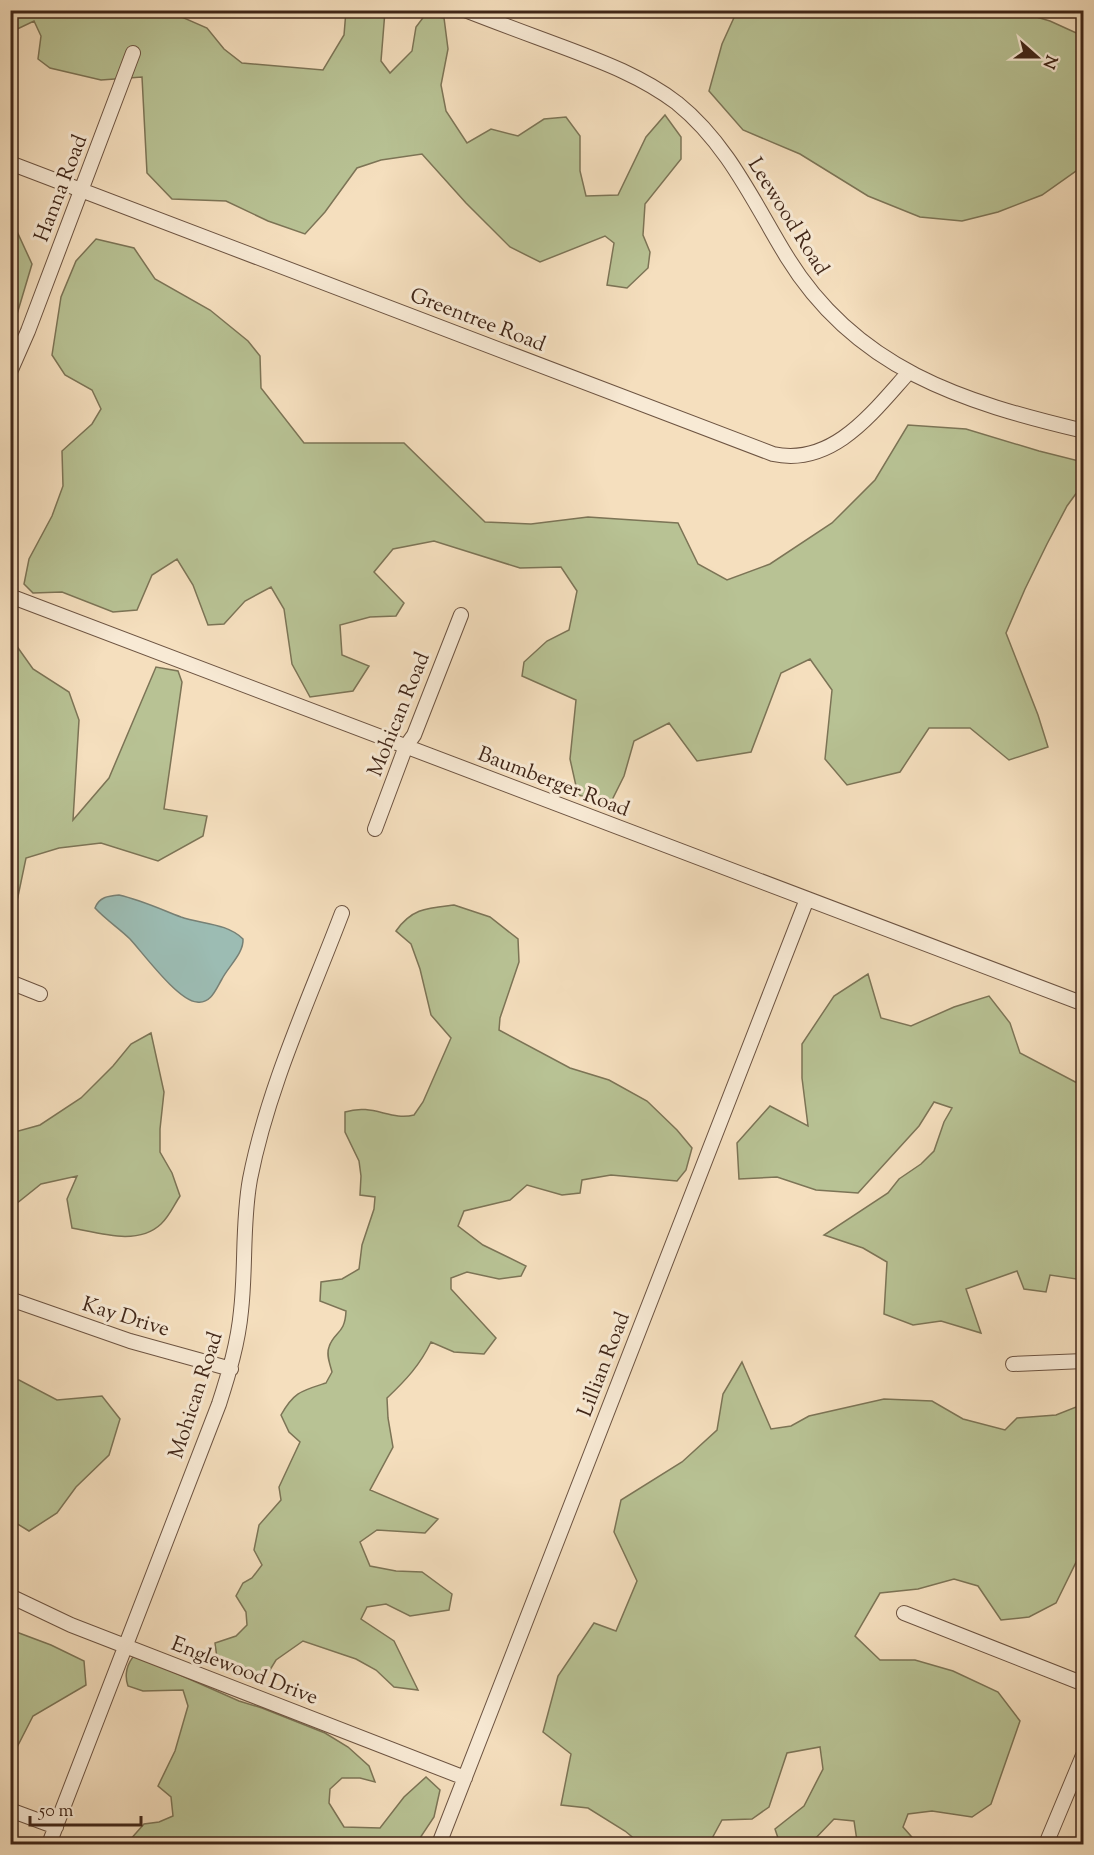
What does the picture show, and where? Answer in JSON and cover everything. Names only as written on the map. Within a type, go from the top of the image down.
[{"type":"street","name":"Leewood Road","points":[[465,10],[611,66],[646,83],[677,103],[723,150],[786,256],[811,292],[854,336],[909,372],[939,386],[1037,419],[1083,430]]},
{"type":"street","name":"Hanna Road","points":[[10,372],[133,52]]},
{"type":"street","name":"Greentree Road","points":[[10,164],[773,454],[787,457],[801,456],[824,449],[836,442],[868,418],[909,372]]},
{"type":"street","name":"Baumberger Road","points":[[10,596],[1083,1004]]},
{"type":"street","name":"Mohican Road","points":[[375,829],[406,746],[414,735],[461,615]]},
{"type":"street","name":"Lillian Road","points":[[439,1845],[807,900]]},
{"type":"street","name":"Mohican Road","points":[[49,1845],[231,1369],[241,1309],[245,1214],[257,1148],[276,1083],[342,913]]},
{"type":"street","points":[[10,982],[40,994]]},
{"type":"street","name":"Kay Drive","points":[[10,1299],[130,1341],[231,1369]]},
{"type":"street","points":[[1013,1364],[1083,1361]]},
{"type":"street","name":"Englewood Drive","points":[[10,1596],[71,1625],[465,1778]]},
{"type":"street","points":[[904,1613],[1083,1684]]},
{"type":"street","points":[[1046,1845],[1083,1753]]},
{"type":"street","points":[[10,1810],[56,1827]]},
{"type":"green space","points":[[111,10],[121,16],[125,11],[175,11],[177,15],[207,28],[224,49],[242,63],[323,70],[344,35],[346,11],[385,11],[381,61],[390,73],[412,51],[416,27],[425,15],[444,18],[448,49],[441,85],[446,111],[467,143],[491,129],[518,136],[544,119],[566,117],[580,136],[580,171],[586,196],[618,195],[646,137],[665,115],[681,137],[681,159],[645,204],[643,235],[650,252],[648,268],[627,288],[607,285],[614,243],[605,236],[540,262],[510,247],[422,154],[381,160],[357,168],[325,212],[305,234],[268,221],[226,201],[172,199],[147,173],[142,77],[101,80],[50,68],[38,59],[41,36],[34,21],[11,32],[11,11]]},
{"type":"green space","points":[[737,11],[1016,11],[1050,21],[1083,36],[1083,166],[1042,195],[998,212],[962,221],[920,217],[868,196],[800,154],[743,130],[709,91],[722,44]]},
{"type":"green space","points":[[10,225],[14,225],[32,264],[15,321],[11,323]]},
{"type":"green space","points":[[96,239],[134,248],[155,279],[210,310],[248,341],[260,356],[261,388],[304,443],[404,443],[485,522],[531,524],[588,517],[678,523],[698,564],[727,580],[770,564],[832,523],[875,480],[908,425],[966,429],[1083,462],[1083,484],[1067,506],[1047,544],[1006,633],[1048,747],[1009,760],[970,728],[929,728],[900,772],[847,785],[825,759],[832,690],[810,659],[781,673],[751,752],[697,761],[669,723],[634,741],[624,776],[610,804],[578,795],[570,759],[576,700],[522,676],[524,662],[547,641],[569,630],[577,591],[561,567],[520,568],[434,541],[393,549],[374,572],[404,603],[396,616],[370,617],[340,625],[342,655],[369,666],[353,691],[310,697],[292,664],[284,609],[271,587],[245,601],[224,624],[208,625],[193,585],[177,559],[152,575],[137,610],[113,612],[62,592],[33,593],[24,584],[29,559],[52,516],[63,486],[62,451],[92,424],[101,409],[92,390],[65,375],[52,355],[61,297],[76,261]]},
{"type":"green space","points":[[11,638],[33,669],[69,692],[79,720],[73,820],[109,778],[156,667],[178,671],[182,682],[164,809],[207,816],[203,836],[158,861],[101,843],[59,848],[26,858],[16,906],[11,916]]},
{"type":"green space","points":[[454,905],[490,917],[518,939],[519,962],[500,1018],[499,1030],[570,1068],[609,1080],[647,1101],[692,1148],[686,1170],[677,1181],[611,1175],[582,1180],[580,1193],[562,1195],[527,1185],[510,1200],[464,1211],[458,1226],[483,1245],[526,1266],[521,1276],[499,1279],[467,1272],[451,1278],[451,1289],[496,1338],[484,1354],[454,1352],[431,1342],[412,1372],[387,1398],[393,1447],[370,1490],[438,1519],[425,1533],[377,1530],[360,1542],[370,1566],[396,1571],[422,1572],[452,1594],[449,1610],[410,1616],[386,1604],[367,1607],[361,1619],[394,1641],[418,1690],[394,1687],[376,1670],[356,1659],[303,1641],[276,1660],[265,1678],[250,1677],[217,1658],[215,1643],[236,1636],[247,1625],[246,1612],[236,1596],[243,1583],[252,1578],[262,1565],[254,1550],[259,1525],[281,1500],[279,1487],[300,1442],[289,1432],[281,1415],[294,1397],[326,1383],[332,1372],[328,1350],[331,1342],[342,1329],[346,1311],[320,1301],[321,1282],[342,1279],[359,1269],[362,1245],[374,1209],[375,1197],[360,1195],[359,1161],[345,1132],[345,1112],[364,1110],[397,1116],[414,1115],[423,1102],[451,1038],[431,1015],[420,969],[411,944],[396,931],[402,923],[421,910]]},
{"type":"green space","points":[[868,974],[881,1018],[911,1026],[954,1007],[989,996],[1010,1023],[1020,1053],[1083,1086],[1083,1280],[1050,1275],[1046,1292],[1024,1289],[1017,1271],[966,1289],[981,1333],[941,1321],[913,1325],[884,1314],[887,1262],[863,1248],[824,1235],[888,1193],[899,1179],[921,1164],[934,1151],[944,1122],[952,1108],[934,1102],[919,1126],[858,1193],[816,1190],[777,1177],[739,1179],[737,1143],[770,1106],[808,1126],[802,1078],[802,1044],[834,996]]},
{"type":"green space","points":[[151,1033],[164,1092],[160,1152],[172,1173],[180,1196],[166,1218],[152,1231],[141,1235],[106,1235],[72,1228],[67,1199],[77,1176],[41,1184],[11,1208],[11,1133],[40,1125],[81,1098],[131,1044]]},
{"type":"green space","points":[[742,1362],[771,1429],[791,1426],[809,1416],[884,1399],[932,1401],[963,1419],[1005,1430],[1017,1418],[1056,1415],[1076,1407],[1083,1411],[1083,1548],[1056,1603],[1029,1617],[1001,1620],[978,1586],[954,1579],[918,1589],[880,1593],[855,1636],[880,1660],[915,1660],[953,1671],[998,1692],[1020,1721],[991,1804],[972,1817],[932,1811],[908,1814],[903,1827],[918,1844],[856,1844],[854,1821],[834,1819],[810,1844],[780,1844],[775,1829],[804,1806],[823,1769],[820,1747],[787,1753],[769,1807],[752,1819],[722,1820],[710,1842],[668,1844],[636,1840],[588,1808],[561,1805],[571,1754],[543,1732],[558,1676],[594,1623],[616,1631],[637,1581],[614,1532],[621,1500],[682,1462],[717,1430],[723,1394]]},
{"type":"green space","points":[[11,1379],[19,1380],[57,1400],[102,1396],[120,1419],[109,1455],[76,1487],[57,1513],[29,1531],[11,1520]]},
{"type":"green space","points":[[11,1630],[51,1645],[84,1661],[86,1685],[33,1716],[11,1759]]},
{"type":"green space","points":[[135,1655],[239,1701],[325,1733],[348,1747],[369,1766],[375,1782],[360,1778],[342,1778],[330,1789],[329,1803],[344,1827],[380,1828],[404,1797],[426,1777],[440,1790],[434,1817],[416,1844],[131,1844],[129,1841],[144,1824],[159,1822],[173,1816],[171,1797],[158,1786],[175,1751],[188,1706],[183,1690],[143,1691],[128,1686],[127,1669]]},
{"type":"water","points":[[119,895],[181,917],[222,927],[243,939],[238,955],[206,1001],[189,1000],[180,994],[130,939],[95,908],[101,899]]}]
